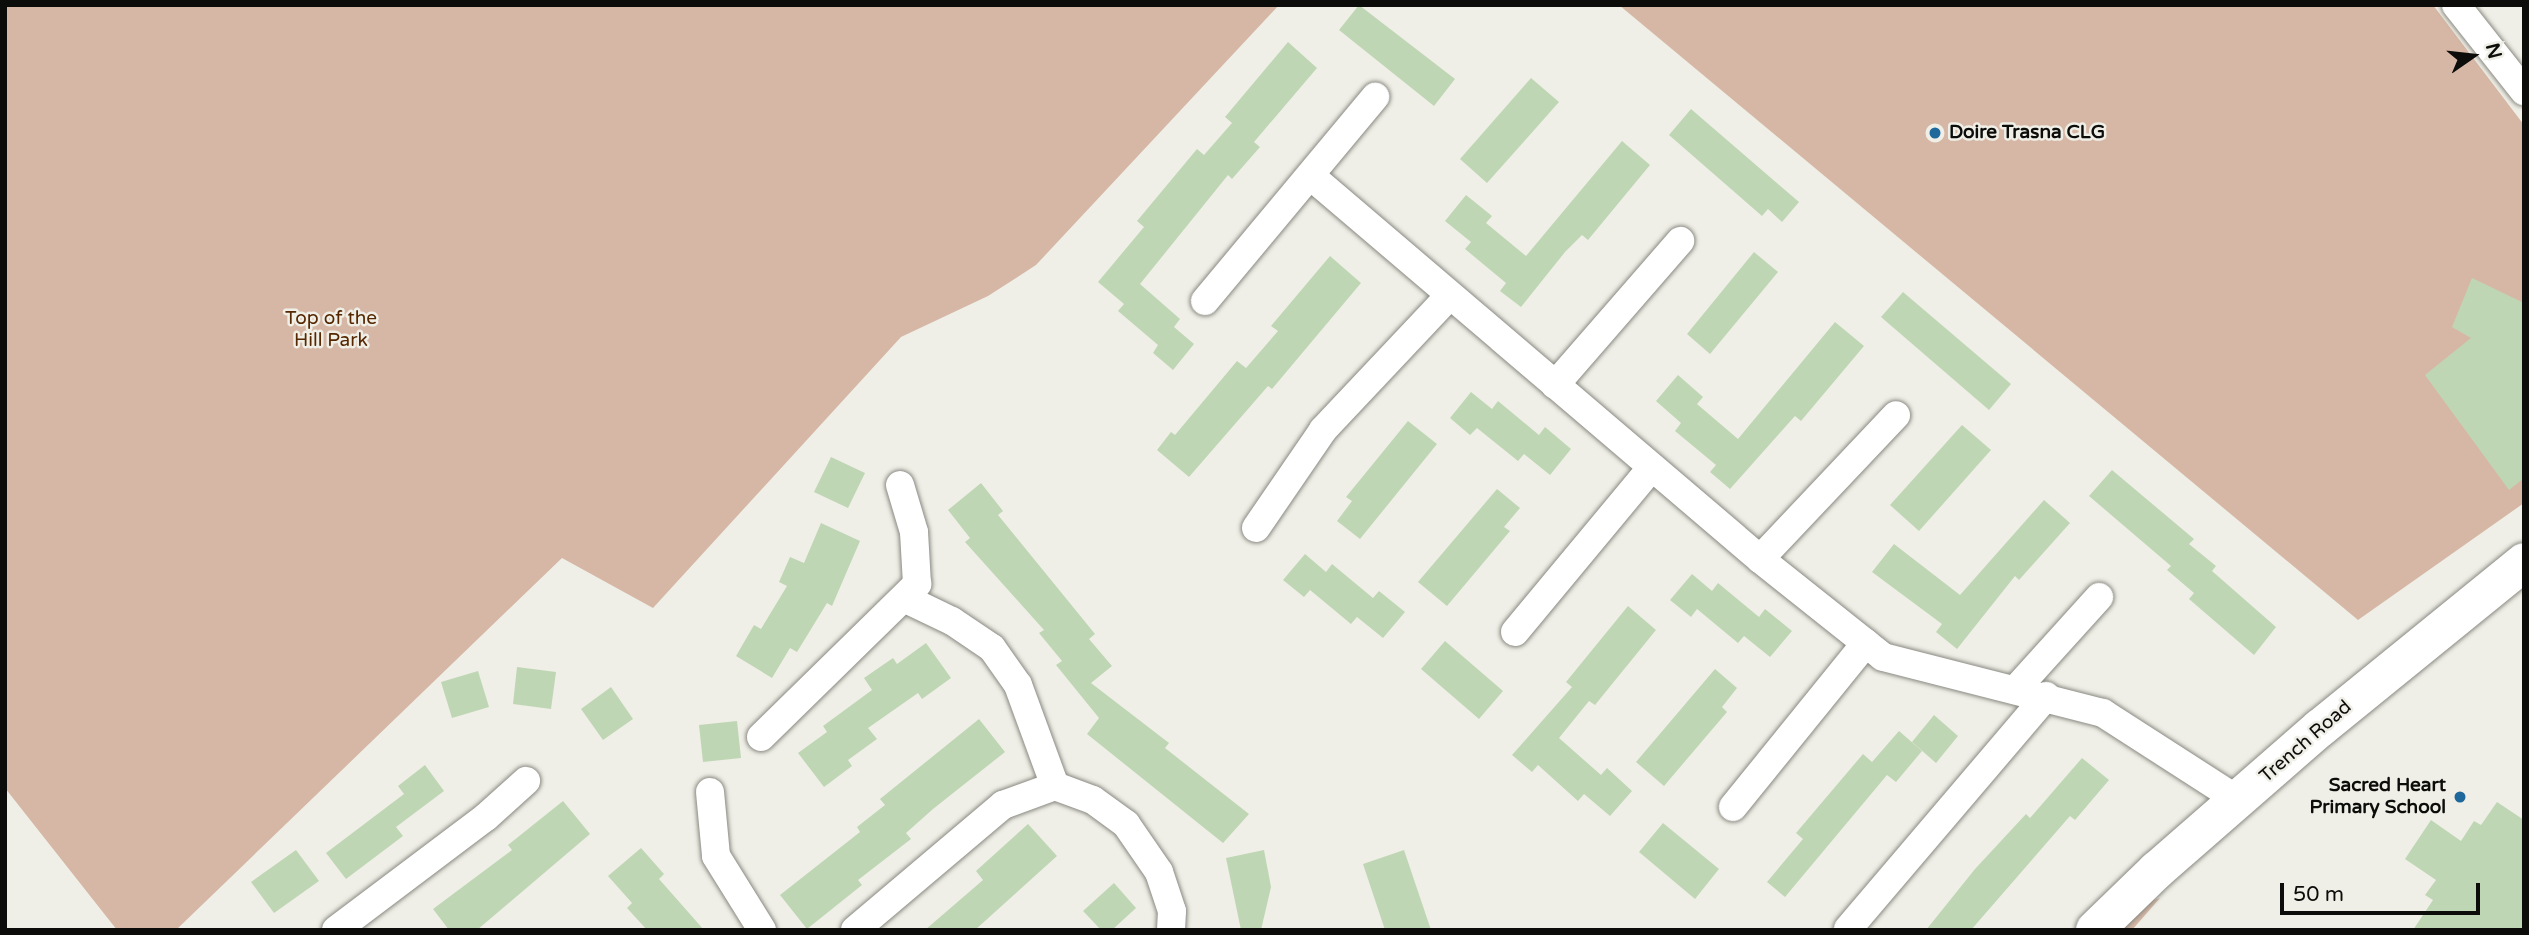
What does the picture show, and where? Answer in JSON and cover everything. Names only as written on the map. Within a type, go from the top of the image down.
[{"type":"street","points":[[2456,5],[2524,91]]},
{"type":"street","points":[[1205,301],[1312,177],[1376,97]]},
{"type":"street","points":[[1312,177],[1760,559],[1882,657],[2046,696],[2103,713],[2238,800]]},
{"type":"street","points":[[1555,385],[1681,241]]},
{"type":"street","points":[[1256,528],[1323,430],[1450,296]]},
{"type":"street","points":[[1760,559],[1896,415]]},
{"type":"street","points":[[1515,632],[1652,467]]},
{"type":"street","points":[[761,737],[837,658],[906,599],[916,584],[917,555],[900,485]]},
{"type":"street","name":"Trench Road","points":[[2095,930],[2238,800],[2524,562]]},
{"type":"street","points":[[2016,689],[2099,597]]},
{"type":"street","points":[[906,599],[952,621],[992,648],[1018,685],[1055,786]]},
{"type":"street","points":[[1733,807],[1866,643]]},
{"type":"street","points":[[1848,929],[2046,696]]},
{"type":"street","points":[[336,930],[486,817],[526,781]]},
{"type":"street","points":[[855,930],[1003,805],[1055,786],[1094,800],[1126,824],[1159,872],[1172,911],[1171,930]]},
{"type":"street","points":[[710,792],[716,856],[762,930]]},
{"type":"green space","name":"Top of the Hill Park","points":[[5,5],[1279,5],[1036,265],[988,296],[901,337],[653,608],[562,558],[176,930],[117,930],[5,788]]},
{"type":"green space","points":[[1619,5],[2433,5],[2524,125],[2524,503],[2358,620]]},
{"type":"green space","points":[[2160,898],[2132,930],[2118,930],[2148,902]]},
{"type":"building","points":[[1359,5],[1455,79],[1434,106],[1339,30]]},
{"type":"building","points":[[1288,42],[1317,68],[1254,142],[1260,147],[1232,179],[1228,175],[1140,284],[1180,319],[1174,327],[1194,344],[1173,370],[1153,353],[1158,345],[1118,311],[1124,304],[1098,282],[1144,227],[1137,221],[1197,149],[1204,155],[1232,123],[1225,117]]},
{"type":"building","points":[[1531,78],[1559,102],[1487,183],[1460,159]]},
{"type":"building","points":[[1691,109],[1799,202],[1782,222],[1768,209],[1762,216],[1669,135]]},
{"type":"building","points":[[1622,141],[1650,165],[1588,240],[1582,235],[1565,252],[1521,307],[1500,291],[1506,283],[1465,249],[1471,242],[1445,221],[1466,195],[1492,216],[1486,223],[1526,256]]},
{"type":"building","points":[[1754,252],[1778,272],[1710,354],[1687,334]]},
{"type":"building","points":[[1330,256],[1361,283],[1272,389],[1268,386],[1189,477],[1157,450],[1171,432],[1175,435],[1237,361],[1246,368],[1278,331],[1271,326]]},
{"type":"building","points":[[2472,278],[2524,303],[2524,478],[2509,490],[2425,375],[2471,338],[2452,327]]},
{"type":"building","points":[[1903,292],[2011,384],[1989,410],[1881,317]]},
{"type":"building","points":[[1835,322],[1864,346],[1801,421],[1795,416],[1730,489],[1710,472],[1716,465],[1675,431],[1681,423],[1656,401],[1678,375],[1703,397],[1697,404],[1738,439]]},
{"type":"building","points":[[1471,392],[1492,409],[1498,401],[1539,435],[1545,427],[1571,449],[1550,475],[1524,454],[1518,461],[1477,428],[1470,435],[1450,418]]},
{"type":"building","points":[[1408,421],[1437,444],[1360,539],[1337,521],[1352,501],[1346,497]]},
{"type":"building","points":[[1962,425],[1991,450],[1919,531],[1890,505]]},
{"type":"building","points":[[831,457],[865,473],[848,508],[814,492]]},
{"type":"building","points":[[2112,470],[2194,539],[2189,544],[2216,566],[2212,571],[2276,627],[2254,655],[2189,599],[2194,593],[2167,570],[2171,566],[2089,496]]},
{"type":"building","points":[[981,483],[1003,511],[998,515],[1095,634],[1089,639],[1112,666],[1091,683],[1169,743],[1165,748],[1249,814],[1223,843],[1087,734],[1099,718],[1056,665],[1062,661],[1039,633],[1044,630],[965,542],[970,538],[948,510]]},
{"type":"building","points":[[1497,489],[1520,508],[1504,527],[1510,531],[1447,606],[1418,582]]},
{"type":"building","points":[[2044,500],[2070,523],[2019,580],[2015,576],[1957,649],[1936,632],[1942,624],[1872,572],[1894,544],[1960,595]]},
{"type":"building","points":[[821,523],[860,541],[832,606],[827,603],[797,652],[790,648],[772,678],[736,656],[754,625],[761,629],[787,586],[779,582],[790,557],[804,563]]},
{"type":"building","points":[[1305,554],[1326,572],[1332,564],[1373,598],[1379,591],[1405,612],[1383,638],[1357,617],[1351,624],[1310,590],[1304,597],[1283,580]]},
{"type":"building","points":[[1692,574],[1712,591],[1718,583],[1759,617],[1765,609],[1792,631],[1770,657],[1744,636],[1738,643],[1697,609],[1691,617],[1670,600]]},
{"type":"building","points":[[1628,606],[1656,630],[1595,705],[1589,701],[1559,738],[1601,775],[1607,768],[1632,791],[1610,816],[1584,794],[1578,801],[1538,765],[1532,772],[1512,755],[1572,687],[1566,682]]},
{"type":"building","points":[[1445,641],[1503,691],[1479,719],[1421,669]]},
{"type":"building","points":[[926,643],[951,678],[922,699],[918,693],[868,728],[877,739],[848,760],[852,766],[824,787],[798,753],[827,732],[823,726],[872,690],[864,678],[893,658],[897,664]]},
{"type":"building","points":[[517,667],[556,672],[551,709],[513,704]]},
{"type":"building","points":[[1715,669],[1737,688],[1722,707],[1727,712],[1664,786],[1636,762]]},
{"type":"building","points":[[478,671],[489,707],[452,718],[441,682]]},
{"type":"building","points":[[611,687],[633,719],[603,740],[581,709]]},
{"type":"building","points":[[1934,715],[1958,736],[1936,763],[1912,742]]},
{"type":"building","points":[[979,719],[1005,752],[906,833],[911,839],[858,880],[862,885],[807,929],[780,895],[860,832],[857,827],[885,805],[880,799]]},
{"type":"building","points":[[737,721],[741,758],[703,762],[699,725]]},
{"type":"building","points":[[1899,731],[1922,751],[1896,782],[1887,775],[1785,897],[1767,882],[1803,839],[1796,833],[1863,754],[1872,762]]},
{"type":"building","points":[[2082,758],[2109,780],[2075,820],[2070,816],[1971,930],[1926,930],[1975,869],[2026,814],[2030,818]]},
{"type":"building","points":[[425,765],[444,791],[396,827],[403,836],[346,879],[326,853],[404,794],[398,786]]},
{"type":"building","points":[[563,801],[590,834],[477,930],[449,930],[433,909],[512,850],[508,845]]},
{"type":"building","points":[[2497,802],[2524,820],[2524,930],[2413,930],[2433,900],[2425,895],[2436,880],[2405,859],[2431,820],[2461,841],[2474,821],[2481,825]]},
{"type":"building","points":[[1663,823],[1719,869],[1695,899],[1639,852]]},
{"type":"building","points":[[1028,824],[1057,856],[975,930],[925,930],[983,880],[976,871]]},
{"type":"building","points":[[641,848],[664,874],[659,879],[704,930],[647,930],[627,908],[632,903],[608,876]]},
{"type":"building","points":[[296,850],[319,881],[274,913],[251,882]]},
{"type":"building","points":[[1264,850],[1271,887],[1261,930],[1241,930],[1226,858]]},
{"type":"building","points":[[1404,850],[1431,930],[1385,930],[1363,864]]},
{"type":"building","points":[[1114,883],[1136,908],[1112,930],[1101,930],[1083,911]]},
{"type":"place","name":"Doire Trasna CLG","points":[[1935,133]]},
{"type":"place","name":"Sacred Heart Primary School","points":[[2460,797]]}]
